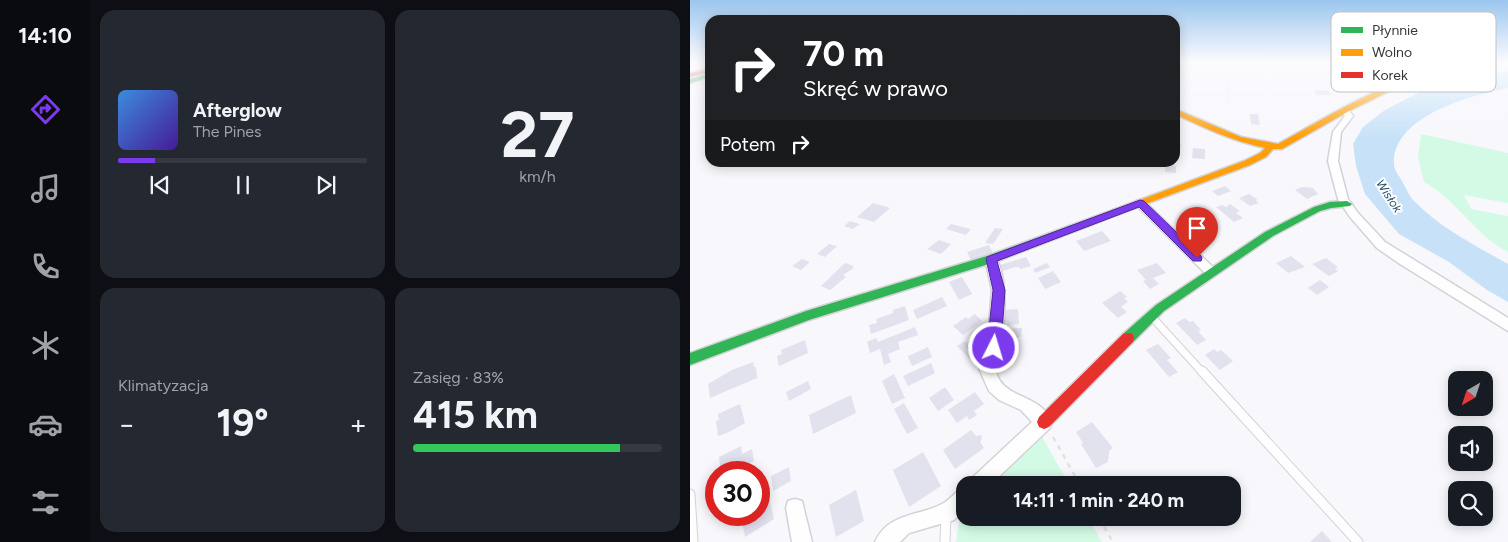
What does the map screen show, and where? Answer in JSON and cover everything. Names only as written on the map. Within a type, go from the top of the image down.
[{"type":"main road","points":[[1180,113],[1254,145],[1269,148],[1279,147],[1345,111],[1385,92]]},
{"type":"main road","points":[[690,359],[806,316],[991,259],[1247,163],[1262,156],[1269,148]]},
{"type":"main road","points":[[1044,422],[1151,316],[1211,272],[1269,234],[1317,209],[1330,205],[1347,204]]},
{"type":"street","points":[[1345,111],[1349,116],[1337,132],[1333,161],[1335,173],[1347,204],[1354,215],[1381,245],[1404,262],[1508,326]]},
{"type":"street","points":[[1140,203],[1211,272]]},
{"type":"street","points":[[987,476],[1044,422],[1027,405],[1005,396],[995,386],[986,366],[994,348],[999,290],[991,259]]},
{"type":"street","points":[[885,542],[904,525],[947,513],[956,504]]},
{"type":"street","points":[[795,508],[802,542]]},
{"type":"lane","points":[[1151,316],[1358,542]]},
{"type":"lane","points":[[690,494],[693,542]]},
{"type":"lane","points":[[946,542],[944,538],[947,513]]},
{"type":"path","points":[[1227,87],[1229,104]]},
{"type":"path","points":[[1044,422],[1075,476]]},
{"type":"path","points":[[1104,526],[1113,542]]},
{"type":"green space","points":[[1421,134],[1508,153],[1508,203],[1464,195],[1471,209],[1508,216],[1508,252],[1485,236],[1446,198],[1424,182],[1418,157]]},
{"type":"green space","points":[[1039,431],[1064,476],[996,476]]},
{"type":"green space","points":[[958,526],[1093,526],[1102,542],[956,542]]},
{"type":"water","points":[[1496,87],[1508,88],[1496,90]]},
{"type":"water","name":"Wisłok","points":[[1420,92],[1489,92],[1455,103],[1419,121],[1405,133],[1397,148],[1394,165],[1411,197],[1424,211],[1459,236],[1508,264],[1508,302],[1487,290],[1449,262],[1399,234],[1365,194],[1356,166],[1353,144],[1363,127],[1385,110]]},
{"type":"building","points":[[1315,90],[1329,91],[1331,95],[1316,95]]},
{"type":"building","points":[[1250,114],[1258,114],[1260,125],[1251,124]]},
{"type":"building","points":[[1193,148],[1205,149],[1205,159],[1192,158]]},
{"type":"building","points":[[1166,167],[1176,167],[1176,173],[1165,172]]},
{"type":"building","points":[[1225,186],[1231,191],[1218,196],[1212,191]]},
{"type":"building","points":[[1302,187],[1313,188],[1318,194],[1307,199],[1295,190]]},
{"type":"building","points":[[1249,194],[1257,199],[1256,201],[1259,203],[1250,206],[1239,198]]},
{"type":"building","points":[[873,203],[890,208],[874,222],[857,217]]},
{"type":"building","points":[[1230,204],[1240,211],[1236,213],[1243,218],[1234,222],[1216,207],[1222,205],[1226,207]]},
{"type":"building","points":[[1205,213],[1217,225],[1205,229],[1198,223],[1192,225],[1186,220]]},
{"type":"building","points":[[850,221],[860,224],[853,229],[844,226]]},
{"type":"building","points":[[951,224],[971,229],[966,235],[946,229]]},
{"type":"building","points":[[995,228],[1003,229],[993,244],[985,243]]},
{"type":"building","points":[[1102,231],[1111,241],[1084,251],[1076,241]]},
{"type":"building","points":[[939,240],[951,244],[941,254],[927,249]]},
{"type":"building","points":[[829,244],[837,246],[825,257],[817,254]]},
{"type":"building","points":[[989,245],[993,253],[971,260],[967,252]]},
{"type":"building","points":[[1291,256],[1305,267],[1288,273],[1276,263]]},
{"type":"building","points":[[1026,257],[1031,266],[1020,269],[1015,267],[1003,271],[1000,265]]},
{"type":"building","points":[[1326,258],[1338,267],[1335,269],[1338,271],[1329,276],[1312,264]]},
{"type":"building","points":[[802,259],[810,262],[801,270],[792,266]]},
{"type":"building","points":[[845,263],[854,266],[852,267],[854,268],[843,275],[846,277],[830,290],[821,286]]},
{"type":"building","points":[[1047,263],[1050,267],[1035,273],[1033,269]]},
{"type":"building","points":[[1157,263],[1166,273],[1153,278],[1159,284],[1150,289],[1143,281],[1146,280],[1137,270]]},
{"type":"building","points":[[1053,271],[1061,282],[1045,289],[1038,278]]},
{"type":"building","points":[[962,277],[972,294],[959,300],[949,282]]},
{"type":"building","points":[[1320,280],[1329,287],[1317,295],[1308,288]]},
{"type":"building","points":[[1120,291],[1127,297],[1124,298],[1128,302],[1121,307],[1127,312],[1118,318],[1102,303]]},
{"type":"building","points":[[942,297],[947,306],[917,319],[913,310]]},
{"type":"building","points":[[905,306],[909,320],[871,334],[869,325],[877,323],[876,319]]},
{"type":"building","points":[[1018,309],[1019,324],[1007,325],[1007,322],[1003,323],[1003,310]]},
{"type":"building","points":[[975,314],[982,321],[963,335],[953,326],[966,317],[968,319]]},
{"type":"building","points":[[1185,318],[1189,322],[1193,321],[1201,330],[1198,331],[1206,340],[1197,345],[1176,323]]},
{"type":"building","points":[[915,327],[918,335],[898,342],[900,349],[888,354],[891,362],[884,365],[880,349],[870,353],[867,342],[876,338],[878,342]]},
{"type":"building","points":[[1022,328],[1021,337],[1006,338],[1006,329]]},
{"type":"building","points":[[805,340],[808,353],[779,366],[777,356],[782,354],[781,350]]},
{"type":"building","points":[[965,341],[967,343],[969,341],[973,345],[977,343],[982,348],[969,358],[957,346]]},
{"type":"building","points":[[1158,344],[1171,358],[1167,360],[1178,372],[1169,377],[1146,350]]},
{"type":"building","points":[[928,347],[932,357],[912,366],[908,356]]},
{"type":"building","points":[[1214,349],[1217,352],[1221,350],[1233,361],[1220,370],[1205,355]]},
{"type":"building","points":[[753,362],[754,367],[756,367],[757,378],[710,398],[708,384],[732,370]]},
{"type":"building","points":[[931,363],[935,373],[908,386],[903,376]]},
{"type":"building","points":[[894,374],[905,398],[892,404],[882,381]]},
{"type":"building","points":[[808,381],[811,389],[789,401],[786,392]]},
{"type":"building","points":[[945,387],[954,400],[938,411],[929,398]]},
{"type":"building","points":[[975,392],[984,404],[974,411],[977,415],[969,420],[967,416],[957,423],[948,410]]},
{"type":"building","points":[[851,395],[856,413],[813,434],[809,415]]},
{"type":"building","points":[[904,403],[918,428],[907,434],[894,409]]},
{"type":"building","points":[[740,404],[745,423],[718,436],[716,421],[719,420],[718,414]]},
{"type":"building","points":[[1092,422],[1113,448],[1109,451],[1108,462],[1096,468],[1076,432]]},
{"type":"building","points":[[971,430],[976,436],[981,435],[980,442],[984,448],[955,469],[943,450]]},
{"type":"building","points":[[741,446],[742,454],[752,449],[754,461],[720,461],[719,457]]},
{"type":"building","points":[[923,452],[941,486],[909,507],[893,470]]},
{"type":"building","points":[[789,467],[791,481],[773,491],[771,476]]},
{"type":"building","points":[[856,490],[864,521],[836,537],[829,505]]},
{"type":"building","points":[[770,502],[774,519],[770,521]]},
{"type":"building","points":[[743,526],[763,526],[745,537]]},
{"type":"building","points":[[1322,531],[1332,542],[1310,542]]},
{"type":"traffic: fast","points":[[1128,338],[1160,308],[1269,234],[1317,209],[1330,205],[1347,204]]},
{"type":"traffic: fast","points":[[690,359],[806,316],[991,259],[1116,212]]},
{"type":"traffic: slow","points":[[1180,113],[1239,139],[1279,147],[1380,92]]},
{"type":"traffic: slow","points":[[1116,212],[1247,163],[1263,155],[1269,148]]},
{"type":"traffic: jam","points":[[1044,422],[1128,338]]},
{"type":"route","points":[[994,348],[999,290],[991,259],[1140,203],[1197,258]]}]
